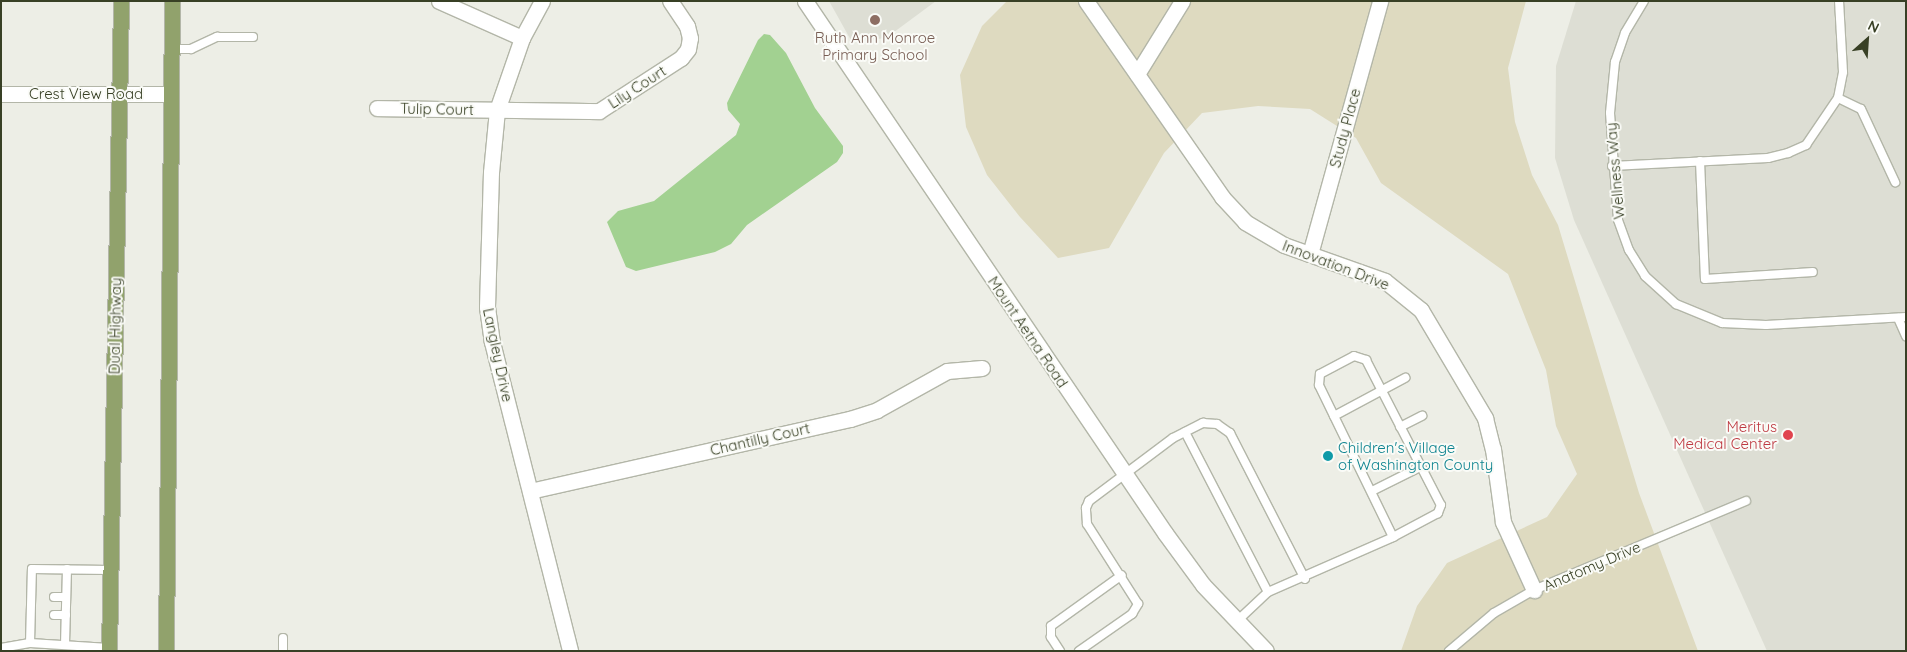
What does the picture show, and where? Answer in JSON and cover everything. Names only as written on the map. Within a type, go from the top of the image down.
[{"type":"main road","name":"Dual Highway","points":[[109,649],[121,1]]},
{"type":"main road","points":[[166,651],[172,1]]},
{"type":"street","points":[[439,1],[522,38]]},
{"type":"street","name":"Langley Drive","points":[[542,1],[522,38],[497,110],[491,172],[487,307],[570,651]]},
{"type":"street","name":"Lily Court","points":[[497,110],[599,112],[681,58],[688,49],[690,38],[687,26],[670,1]]},
{"type":"street","name":"Mount Aetna Road","points":[[805,1],[1183,559],[1236,622],[1266,651]]},
{"type":"street","name":"Innovation Drive","points":[[1086,1],[1237,214],[1268,238],[1386,281],[1408,297],[1427,318],[1485,418],[1493,449],[1502,522],[1534,590]]},
{"type":"street","points":[[1136,74],[1182,1]]},
{"type":"street","name":"Study Place","points":[[1310,254],[1380,1]]},
{"type":"street","name":"Crest View Road","points":[[1,94],[170,94]]},
{"type":"street","name":"Tulip Court","points":[[377,108],[497,110]]},
{"type":"street","name":"Chantilly Court","points":[[530,491],[850,419],[877,410],[947,371],[982,368]]},
{"type":"lane","name":"Wellness Way","points":[[1644,1],[1625,33],[1615,62],[1610,113],[1612,166],[1618,220],[1636,264],[1655,288],[1687,310],[1729,324],[1902,317]]},
{"type":"lane","points":[[1612,166],[1788,154],[1806,145],[1838,98],[1843,72],[1839,1]]},
{"type":"lane","points":[[171,49],[191,49],[217,37],[253,37]]},
{"type":"lane","points":[[1838,98],[1861,109],[1895,182]]},
{"type":"lane","points":[[1700,161],[1705,280],[1813,272]]},
{"type":"lane","points":[[1902,317],[1906,336]]},
{"type":"lane","points":[[1236,622],[1268,592],[1305,578],[1393,538],[1438,513],[1440,501],[1420,467],[1366,360],[1360,356],[1354,356],[1323,371],[1319,377],[1319,385],[1372,491],[1393,538]]},
{"type":"lane","points":[[1334,416],[1405,378]]},
{"type":"lane","points":[[1400,427],[1422,416]]},
{"type":"lane","points":[[1079,651],[1136,610],[1137,598],[1085,516],[1094,495],[1185,432],[1210,422],[1224,427],[1230,433],[1305,578]]},
{"type":"lane","points":[[1185,432],[1268,592]]},
{"type":"lane","points":[[1372,491],[1420,467]]},
{"type":"lane","name":"Anatomy Drive","points":[[1449,651],[1494,613],[1534,590],[1746,501]]},
{"type":"lane","points":[[30,643],[32,569],[110,570]]},
{"type":"lane","points":[[65,645],[67,569]]},
{"type":"lane","points":[[1060,651],[1051,637],[1051,626],[1122,575]]},
{"type":"lane","points":[[32,596],[41,596]]},
{"type":"lane","points":[[54,597],[66,597]]},
{"type":"lane","points":[[31,614],[41,615]]},
{"type":"lane","points":[[54,615],[66,615]]},
{"type":"lane","points":[[283,638],[284,651]]},
{"type":"lane","points":[[1,648],[30,643],[109,649]]},
{"type":"shaded area","name":"Ruth Ann Monroe Primary School","points":[[829,1],[936,1],[886,38],[852,42]]},
{"type":"shaded area","points":[[1007,1],[1526,1],[1508,68],[1515,122],[1532,175],[1558,225],[1639,493],[1698,651],[1401,651],[1417,606],[1447,563],[1547,517],[1577,474],[1556,426],[1546,370],[1508,274],[1381,183],[1356,138],[1310,109],[1258,106],[1202,113],[1164,153],[1109,248],[1058,258],[1020,217],[987,175],[966,127],[960,75],[982,26]]},
{"type":"shaded area","name":"Meritus Medical Center","points":[[1576,1],[1906,1],[1906,651],[1767,651],[1574,220],[1555,158],[1556,66]]},
{"type":"shaded area","points":[[764,34],[770,35],[786,53],[815,108],[843,146],[843,153],[837,162],[747,225],[731,244],[715,252],[636,271],[626,267],[607,222],[618,211],[654,201],[736,135],[740,124],[728,110],[727,103],[758,40]]},
{"type":"place","name":"Ruth Ann Monroe Primary School","points":[[875,20]]},
{"type":"place","name":"Meritus Medical Center","points":[[1788,435]]},
{"type":"place","name":"Children's Village of Washington County","points":[[1328,456]]}]
